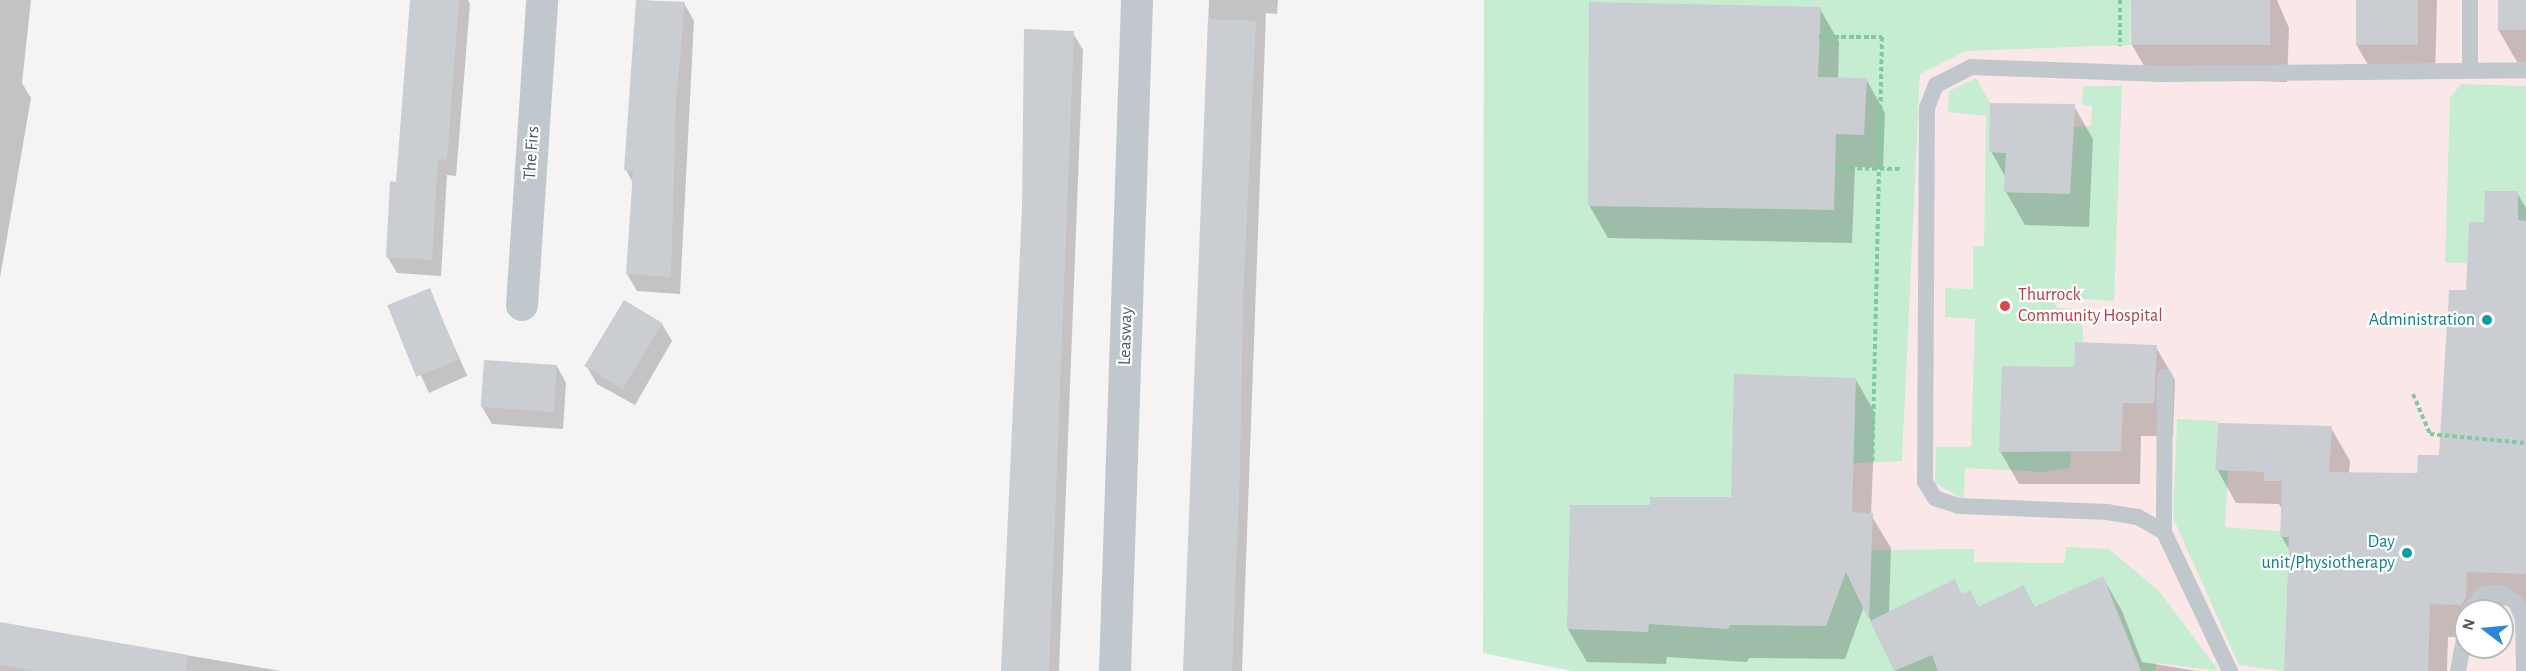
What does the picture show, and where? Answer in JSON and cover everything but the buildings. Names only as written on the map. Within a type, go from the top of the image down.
[{"type":"street","name":"The Firs","points":[[522,305],[542,0]]},
{"type":"street","name":"Leasway","points":[[1115,671],[1137,0]]},
{"type":"lane","points":[[2470,0],[2470,70]]},
{"type":"lane","points":[[2164,532],[2138,517],[2108,512],[1959,506],[1935,498],[1924,482],[1928,108],[1936,86],[1971,67],[2162,74],[2526,70]]},
{"type":"lane","points":[[2165,378],[2164,532],[2230,671]]},
{"type":"lane","points":[[2480,599],[2484,594],[2501,593],[2511,599]]},
{"type":"lane","points":[[2514,601],[2523,619],[2524,671]]},
{"type":"path","points":[[2120,0],[2120,56]]},
{"type":"path","points":[[1819,37],[1882,37],[1872,463]]},
{"type":"path","points":[[1835,168],[1910,169]]},
{"type":"path","points":[[2413,394],[2430,434],[2526,443]]},
{"type":"shaded area","name":"Thurrock Community Hospital","points":[[1484,0],[2526,0],[2526,671],[1572,671],[1483,653]]},
{"type":"green space","points":[[1484,0],[2131,0],[2130,45],[1966,51],[1920,74],[1902,461],[1819,465],[1830,511],[1873,513],[1872,550],[1974,549],[1974,562],[2064,563],[2066,547],[2109,549],[2159,591],[2219,671],[2157,663],[2155,671],[1572,671],[1483,653]]},
{"type":"green space","points":[[1976,78],[1990,103],[2006,153],[2005,192],[2070,194],[2074,127],[2091,126],[2092,106],[2082,105],[2083,86],[2122,86],[2114,301],[2052,297],[2057,308],[2072,309],[2083,327],[2083,343],[2075,343],[2070,468],[2042,472],[1965,468],[1964,500],[1935,483],[1936,447],[1971,447],[1975,319],[1945,317],[1945,288],[1973,289],[1973,246],[1984,246],[1986,116],[1948,112],[1949,91]]},
{"type":"green space","points":[[2461,84],[2526,86],[2526,221],[2469,222],[2467,263],[2445,263],[2450,98]]},
{"type":"green space","points":[[2177,419],[2218,421],[2215,469],[2228,470],[2225,527],[2280,531],[2280,537],[2289,537],[2284,671],[2239,665],[2173,518]]},
{"type":"place","name":"Thurrock Community Hospital","points":[[2005,306]]},
{"type":"place","name":"Administration","points":[[2487,320]]},
{"type":"place","name":"Day unit/Physiotherapy","points":[[2407,553]]}]
